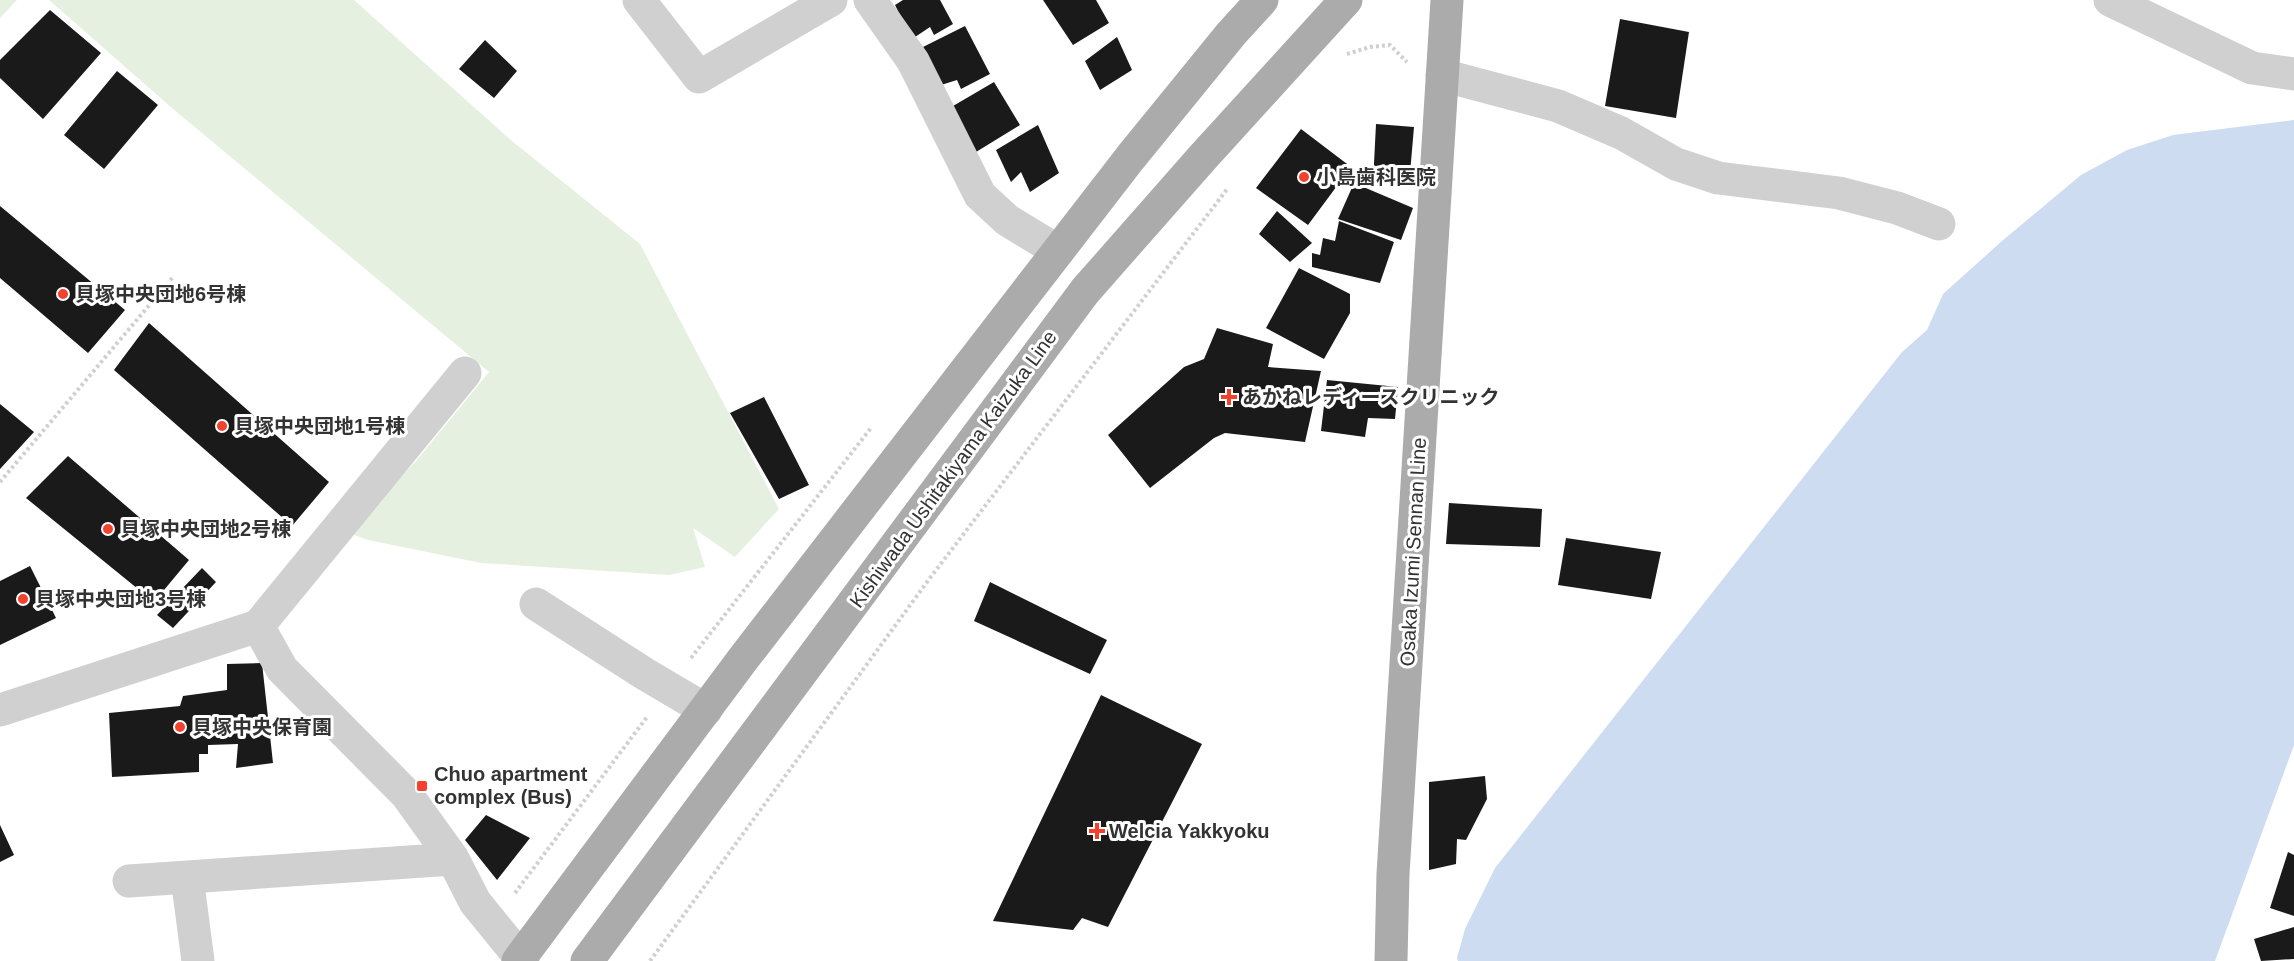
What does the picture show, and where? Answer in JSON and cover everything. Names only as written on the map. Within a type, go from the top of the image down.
[{"type":"main road","points":[[521,960],[706,710],[1058,251],[1231,33],[1262,0]]},
{"type":"main road","name":"Kishiwada Ushitakiyama Kaizuka Line","points":[[587,961],[1085,291],[1346,0]]},
{"type":"main road","name":"Osaka Izumi Sennan Line","points":[[1391,961],[1427,71],[1446,0]]},
{"type":"street","points":[[639,0],[699,77],[831,0]]},
{"type":"street","points":[[870,0],[913,61],[980,195],[1007,220],[1058,251]]},
{"type":"street","points":[[2110,0],[2252,68],[2294,74]]},
{"type":"street","points":[[1427,71],[1558,106],[1621,133],[1676,164],[1718,178],[1839,193],[1897,208],[1939,224]]},
{"type":"street","points":[[0,710],[258,626],[465,373]]},
{"type":"street","points":[[536,604],[706,710]]},
{"type":"street","points":[[258,626],[282,669],[406,795],[453,860],[475,902],[521,960]]},
{"type":"street","points":[[129,881],[453,860]]},
{"type":"street","points":[[187,877],[198,961]]},
{"type":"path","points":[[1336,57],[1370,47],[1390,45],[1427,71]]},
{"type":"path","points":[[650,961],[930,578],[1234,180]]},
{"type":"path","points":[[0,482],[173,277]]},
{"type":"green space","points":[[0,0],[17,0],[0,18]]},
{"type":"green space","points":[[49,0],[354,0],[512,141],[640,244],[779,509],[735,557],[693,528],[705,567],[669,575],[481,563],[368,540],[354,535],[376,503],[416,461],[489,372],[172,108]]},
{"type":"water","points":[[2294,120],[2294,745],[2215,961],[1458,961],[1465,929],[1495,868],[1902,352],[1927,330],[1943,294],[2081,175],[2127,150],[2173,135]]},
{"type":"building","points":[[903,0],[940,0],[953,24],[934,35],[930,27],[912,39],[895,5]]},
{"type":"building","points":[[1043,0],[1096,0],[1109,23],[1073,45]]},
{"type":"building","points":[[50,10],[101,53],[43,119],[0,78],[0,60]]},
{"type":"building","points":[[1620,19],[1689,32],[1676,118],[1605,106]]},
{"type":"building","points":[[965,26],[990,74],[961,89],[957,80],[941,85],[923,47]]},
{"type":"building","points":[[1117,37],[1132,70],[1100,90],[1085,61]]},
{"type":"building","points":[[485,40],[517,71],[494,98],[459,69]]},
{"type":"building","points":[[117,71],[158,105],[104,169],[64,135]]},
{"type":"building","points":[[994,82],[1020,125],[976,152],[953,106]]},
{"type":"building","points":[[1376,124],[1414,127],[1409,185],[1373,183]]},
{"type":"building","points":[[1038,125],[1059,173],[1030,192],[1021,172],[1011,182],[996,150]]},
{"type":"building","name":"小島歯科医院","points":[[1301,129],[1351,167],[1308,225],[1256,188]]},
{"type":"building","points":[[1354,183],[1413,208],[1401,240],[1338,219]]},
{"type":"building","name":"貝塚中央団地6号棟","points":[[0,206],[125,310],[88,353],[0,278]]},
{"type":"building","points":[[1277,211],[1312,243],[1290,262],[1259,234]]},
{"type":"building","points":[[1339,221],[1394,242],[1380,283],[1312,267],[1312,253],[1320,255],[1323,238],[1335,241]]},
{"type":"building","points":[[1299,268],[1350,294],[1350,313],[1324,359],[1266,328]]},
{"type":"building","name":"貝塚中央団地1号棟","points":[[149,323],[329,482],[292,526],[114,370]]},
{"type":"building","name":"あかねレディースクリニック","points":[[1217,328],[1273,344],[1268,367],[1321,371],[1305,442],[1225,433],[1214,438],[1150,488],[1108,435],[1184,367],[1204,359]]},
{"type":"building","points":[[1327,380],[1398,387],[1395,419],[1368,418],[1365,437],[1321,431]]},
{"type":"building","points":[[764,397],[809,485],[779,499],[730,413]]},
{"type":"building","points":[[0,404],[34,432],[0,469]]},
{"type":"building","name":"貝塚中央団地2号棟","points":[[68,456],[189,560],[154,602],[26,498]]},
{"type":"building","points":[[1449,503],[1542,509],[1540,547],[1446,544]]},
{"type":"building","points":[[1566,538],[1661,552],[1651,599],[1558,585]]},
{"type":"building","name":"貝塚中央団地3号棟","points":[[30,566],[56,618],[0,645],[0,581]]},
{"type":"building","points":[[202,568],[216,582],[173,628],[157,615]]},
{"type":"building","points":[[990,582],[1107,640],[1090,674],[974,621]]},
{"type":"building","name":"貝塚中央保育園","points":[[262,663],[273,763],[236,768],[238,744],[208,745],[208,754],[199,754],[199,772],[112,777],[109,713],[180,706],[183,696],[227,690],[227,664]]},
{"type":"building","name":"Welcia Yakkyoku","points":[[1101,695],[1202,744],[1108,927],[1082,918],[1073,930],[993,921]]},
{"type":"building","points":[[1485,776],[1487,799],[1466,840],[1457,839],[1456,864],[1429,870],[1429,782]]},
{"type":"building","points":[[486,815],[530,838],[497,880],[465,840]]},
{"type":"building","points":[[0,825],[14,855],[0,862]]},
{"type":"building","points":[[2288,852],[2294,855],[2294,916],[2270,908]]},
{"type":"building","points":[[2294,927],[2294,959],[2261,961],[2254,939]]},
{"type":"place","name":"小島歯科医院","points":[[1304,177]]},
{"type":"place","name":"貝塚中央団地6号棟","points":[[63,294]]},
{"type":"place","name":"あかねレディースクリニック","points":[[1229,397]]},
{"type":"place","name":"貝塚中央団地1号棟","points":[[222,426]]},
{"type":"place","name":"貝塚中央団地2号棟","points":[[108,529]]},
{"type":"place","name":"貝塚中央団地3号棟","points":[[23,599]]},
{"type":"place","name":"貝塚中央保育園","points":[[180,727]]},
{"type":"place","name":"Chuo apartment complex (Bus)","points":[[422,786]]},
{"type":"place","name":"Welcia Yakkyoku","points":[[1097,831]]}]
